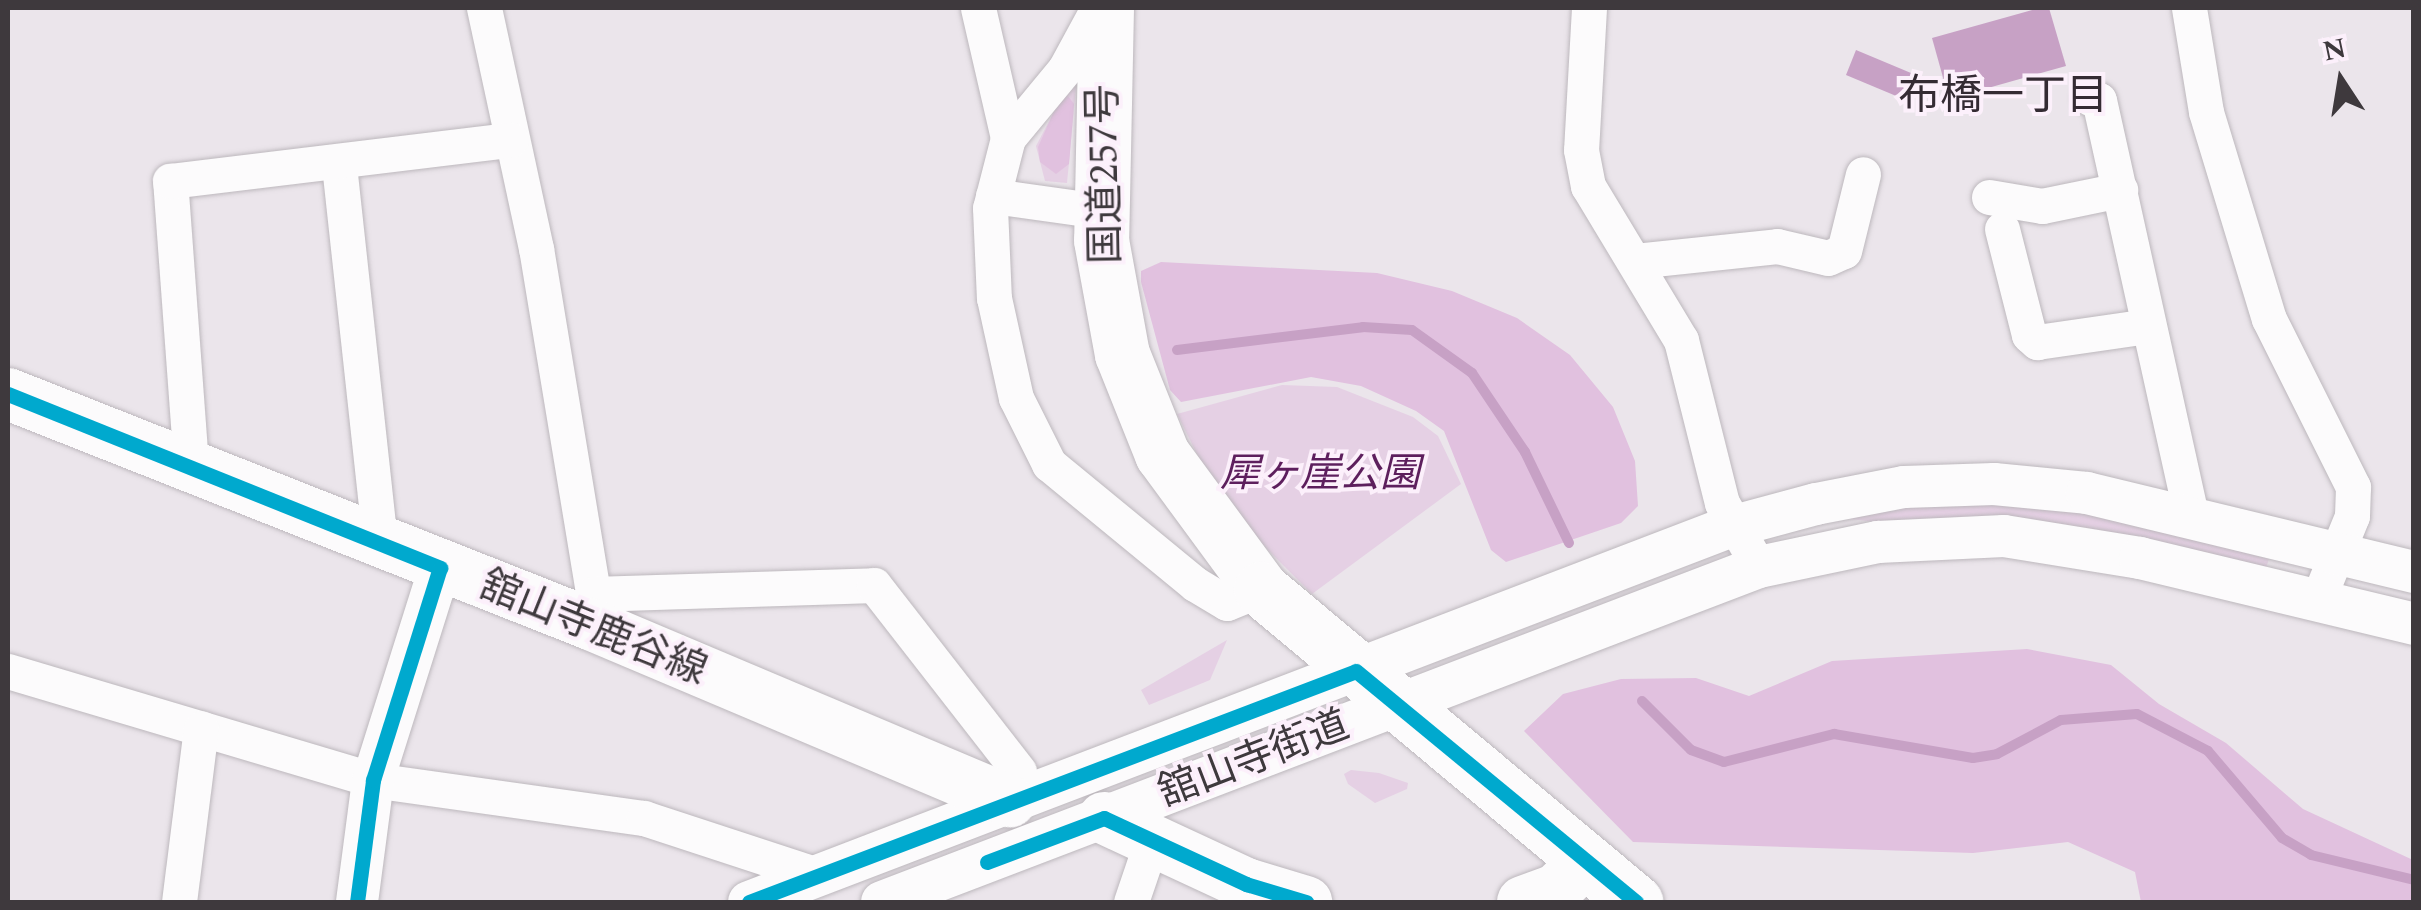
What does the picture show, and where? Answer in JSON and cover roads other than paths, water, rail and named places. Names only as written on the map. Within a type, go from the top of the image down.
[{"type":"highway","name":"国道257号","points":[[1106,8],[1100,211],[1122,354],[1162,454],[1261,589],[1356,671],[1402,703],[1583,864],[1636,902]]},
{"type":"main road","name":"舘山寺鹿谷線","points":[[8,394],[440,568],[592,609],[1015,786]]},
{"type":"main road","points":[[1104,818],[1151,842],[1306,902]]},
{"type":"main road","points":[[1523,902],[1556,890],[1583,864]]},
{"type":"street","points":[[484,8],[511,140],[592,609],[874,584],[1015,786]]},
{"type":"street","points":[[978,8],[1008,138]]},
{"type":"street","points":[[1098,8],[1065,69],[1008,138],[993,196],[994,298],[1016,398],[1049,464],[1195,584],[1227,603],[1261,589]]},
{"type":"street","points":[[1590,8],[1581,150],[1588,186],[1681,340],[1722,502],[1760,568]]},
{"type":"street","points":[[2189,8],[2206,112],[2269,319],[2352,487],[2352,516],[2319,598]]},
{"type":"street","points":[[2090,98],[2099,100],[2192,518]]},
{"type":"street","points":[[191,465],[170,181],[338,166],[511,140]]},
{"type":"street","points":[[338,166],[380,541]]},
{"type":"street","points":[[1635,260],[1778,246],[1828,258],[1844,251],[1862,174]]},
{"type":"street","points":[[2120,190],[1996,213],[2029,335],[2037,342],[2148,326]]},
{"type":"street","points":[[993,196],[1100,211]]},
{"type":"street","name":"舘山寺街道","points":[[749,902],[820,876],[1015,786],[1356,671],[1736,526],[1904,487],[1994,484],[2087,494],[2414,572]]},
{"type":"street","name":"舘山寺街道","points":[[882,902],[1760,568],[1878,542],[2004,536],[2140,558],[2319,598],[2414,624]]},
{"type":"street","points":[[357,902],[374,780],[440,568]]},
{"type":"street","points":[[8,671],[374,780],[644,818],[820,876]]},
{"type":"street","points":[[179,902],[202,728]]},
{"type":"street","points":[[1131,902],[1151,842]]},
{"type":"waterway","points":[[1177,350],[1363,327],[1412,330],[1472,373],[1525,452],[1569,543]]},
{"type":"waterway","points":[[1642,701],[1691,750],[1724,762],[1834,734],[1973,758],[1997,754],[2061,720],[2137,714],[2208,751],[2282,838],[2311,855],[2414,880]]},
{"type":"district","name":"布橋一丁目","points":[[2003,97]]},
{"type":"park label","name":"犀ヶ崖公園","points":[[1320,475]]}]
